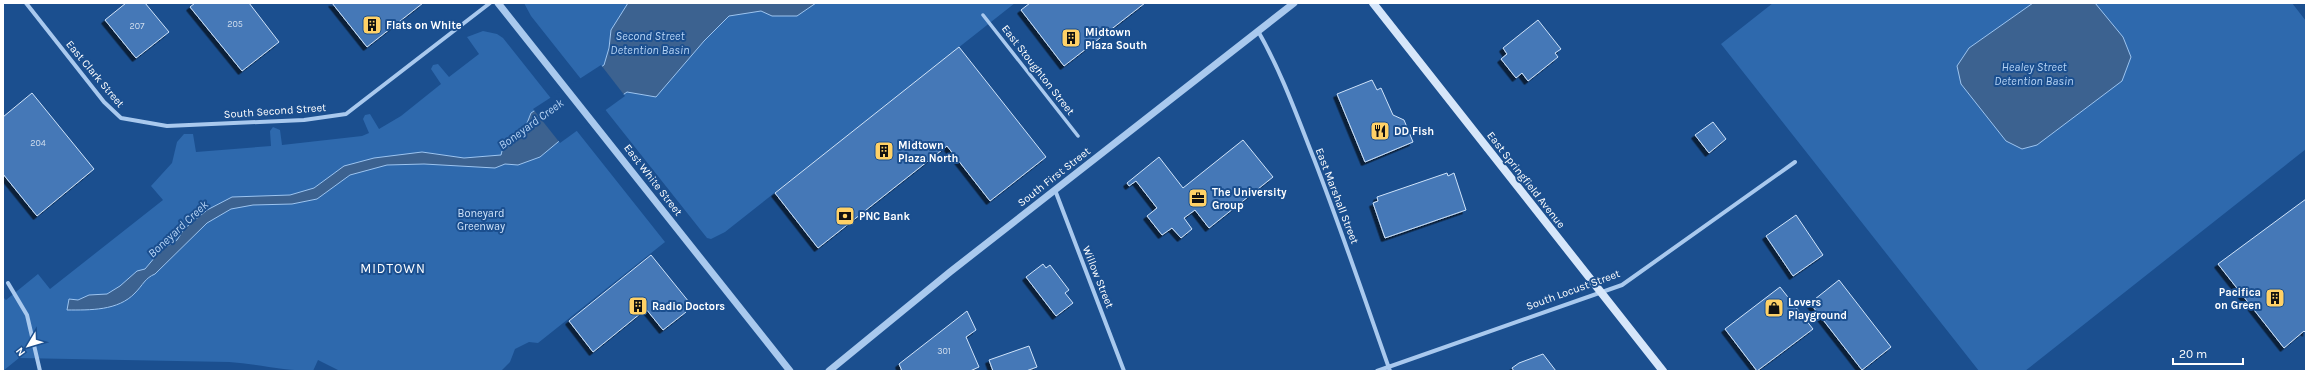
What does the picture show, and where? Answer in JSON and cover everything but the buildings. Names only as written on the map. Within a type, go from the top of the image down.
[{"type":"main road","name":"East Springfield Avenue","points":[[1373,3],[1663,371]]},
{"type":"street","name":"East Clark Street","points":[[26,3],[104,102],[121,118],[167,126]]},
{"type":"street","name":"South Second Street","points":[[167,126],[304,120],[346,114],[490,3]]},
{"type":"street","name":"East White Street","points":[[498,3],[790,371]]},
{"type":"street","name":"South First Street","points":[[829,371],[950,272],[1294,3]]},
{"type":"street","name":"East Stoughton Street","points":[[983,15],[1078,136]]},
{"type":"street","name":"East Marshall Street","points":[[1258,31],[1273,58],[1294,108],[1353,261],[1390,369]]},
{"type":"street","name":"South Locust Street","points":[[1377,371],[1390,369],[1622,284],[1795,162]]},
{"type":"street","name":"Willow Street","points":[[1055,190],[1124,371]]},
{"type":"street","points":[[8,283],[27,315],[32,330],[40,371]]},
{"type":"green space","points":[[524,3],[1015,3],[725,232],[711,239],[707,238],[531,16]]},
{"type":"green space","points":[[1773,3],[2292,3],[2306,21],[2306,149],[2025,371],[1979,371],[1721,44]]},
{"type":"green space","name":"Boneyard Greenway","points":[[483,31],[497,34],[503,38],[665,242],[538,343],[529,342],[515,349],[510,362],[501,371],[340,371],[318,360],[313,371],[292,370],[229,362],[19,358],[3,371],[3,297],[6,300],[38,274],[50,289],[163,200],[151,186],[172,163],[177,142],[184,134],[193,134],[196,152],[271,146],[270,131],[273,127],[280,130],[282,145],[362,136],[369,133],[363,119],[365,115],[370,114],[379,129],[401,116],[441,84],[431,69],[433,65],[438,64],[449,77],[479,54],[467,37]]},
{"type":"water","name":"Second Street Detention Basin","points":[[628,3],[816,3],[797,16],[772,16],[761,11],[729,16],[704,41],[656,97],[627,92],[570,132],[540,157],[518,165],[505,164],[495,168],[424,164],[387,165],[350,175],[317,199],[292,204],[253,205],[231,209],[207,223],[155,274],[146,280],[128,299],[103,308],[67,310],[69,299],[78,300],[89,295],[107,294],[120,286],[137,271],[145,269],[161,250],[177,240],[184,229],[207,210],[232,197],[290,195],[314,188],[344,166],[374,158],[422,152],[464,158],[501,155],[502,151],[522,136],[531,113],[604,65],[609,48],[611,30]]},
{"type":"water","name":"Healey Street Detention Basin","points":[[2033,3],[2095,3],[2123,37],[2131,57],[2122,81],[2037,145],[2022,149],[2006,141],[1961,84],[1957,66],[1969,48]]},
{"type":"pier","points":[[601,65],[625,96],[560,143],[533,109]]},
{"type":"place","name":"Flats on White","points":[[372,25]]},
{"type":"place","name":"Midtown Plaza South","points":[[1071,38]]},
{"type":"place","name":"DD Fish","points":[[1380,131]]},
{"type":"place","name":"Midtown Plaza North","points":[[884,151]]},
{"type":"place","name":"The University Group","points":[[1198,198]]},
{"type":"place","name":"PNC Bank","points":[[845,216]]},
{"type":"place","name":"Pacifica on Green","points":[[2275,298]]},
{"type":"place","name":"Radio Doctors","points":[[638,306]]},
{"type":"place","name":"Lovers Playground","points":[[1774,308]]},
{"type":"district","name":"MIDTOWN","points":[[393,268]]},
{"type":"water label","name":"Boneyard Creek","points":[[531,124]]},
{"type":"water label","name":"Boneyard Creek","points":[[178,229]]}]
